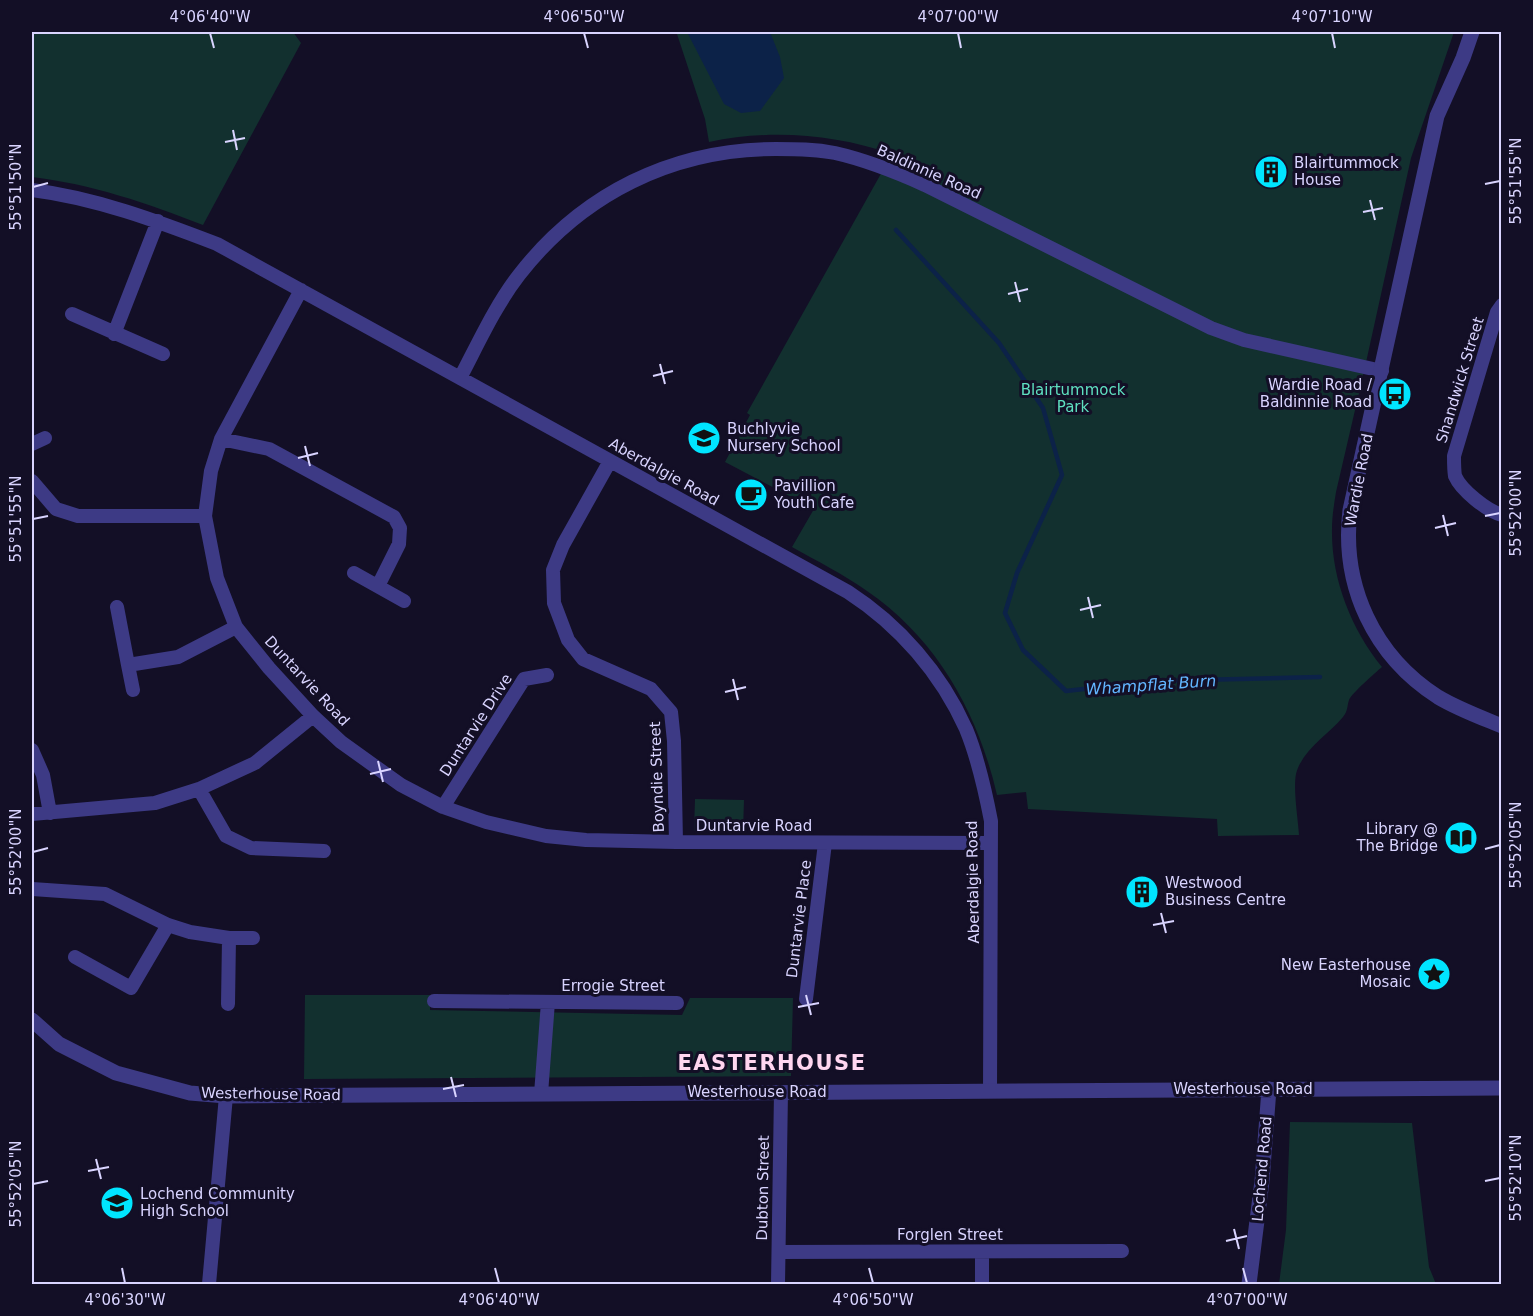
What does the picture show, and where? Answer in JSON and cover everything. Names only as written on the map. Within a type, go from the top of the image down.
[{"type":"street","name":"Wardie Road","points":[[1472,32],[1437,116],[1348,527],[1353,579],[1366,616],[1391,656],[1422,685],[1440,698],[1502,726]]},
{"type":"street","name":"Baldinnie Road","points":[[460,378],[518,276],[545,245],[584,212],[612,192],[656,170],[699,157],[756,149],[813,150],[878,165],[925,185],[1211,328],[1244,340],[1382,371]]},
{"type":"street","name":"Aberdalgie Road","points":[[32,190],[117,208],[217,244],[848,592],[877,612],[903,636],[927,664],[966,730],[991,821],[990,1091]]},
{"type":"street","points":[[114,334],[158,221]]},
{"type":"street","name":"Duntarvie Road","points":[[302,290],[221,439],[211,471],[205,516],[217,578],[237,627],[269,668],[313,716],[341,742],[401,785],[443,807],[486,822],[546,836],[586,840],[676,842],[990,843]]},
{"type":"street","name":"Shandwick Street","points":[[1502,305],[1497,312],[1454,456],[1455,475],[1464,491],[1495,514],[1502,515]]},
{"type":"street","points":[[72,314],[164,354]]},
{"type":"street","points":[[32,444],[45,438]]},
{"type":"street","points":[[221,439],[269,449],[394,517],[400,528],[399,544],[378,586]]},
{"type":"street","name":"Boyndie Street","points":[[610,461],[563,545],[556,562],[553,570],[554,603],[568,640],[583,659],[651,689],[671,712],[674,741],[676,842]]},
{"type":"street","points":[[32,481],[56,509],[78,516],[205,516]]},
{"type":"street","points":[[354,573],[404,601]]},
{"type":"street","points":[[117,607],[133,690]]},
{"type":"street","points":[[128,665],[178,657],[237,627]]},
{"type":"street","name":"Duntarvie Drive","points":[[443,807],[524,679],[547,675]]},
{"type":"street","points":[[32,814],[155,803],[199,789],[255,763],[313,716]]},
{"type":"street","points":[[32,750],[43,775],[50,813]]},
{"type":"street","points":[[199,789],[226,836],[251,848],[324,851]]},
{"type":"street","name":"Duntarvie Place","points":[[806,999],[825,843]]},
{"type":"street","points":[[32,889],[105,894],[168,925],[190,932],[229,938],[253,938]]},
{"type":"street","points":[[75,957],[131,988],[168,925]]},
{"type":"street","points":[[228,1004],[229,938]]},
{"type":"street","name":"Errogie Street","points":[[434,1001],[677,1003]]},
{"type":"street","name":"Errogie Street","points":[[541,1094],[548,1002]]},
{"type":"street","name":"Westerhouse Road","points":[[32,1020],[59,1044],[116,1073],[190,1093],[226,1096],[1502,1088]]},
{"type":"street","name":"Lochend Road","points":[[1249,1284],[1262,1181],[1269,1089]]},
{"type":"street","name":"Dubton Street","points":[[778,1284],[781,1092]]},
{"type":"street","points":[[209,1284],[226,1096]]},
{"type":"street","name":"Forglen Street","points":[[779,1252],[1122,1251]]},
{"type":"street","points":[[982,1252],[982,1284]]},
{"type":"green space","points":[[32,32],[293,32],[301,43],[203,225],[119,195],[76,184],[32,177]]},
{"type":"green space","name":"Blairtummock Park","points":[[669,32],[1454,32],[1411,158],[1333,510],[1333,547],[1339,584],[1352,620],[1382,667],[1351,697],[1343,717],[1310,750],[1299,765],[1295,788],[1299,835],[1218,836],[1217,819],[1028,809],[1026,792],[997,795],[979,735],[951,680],[934,655],[892,610],[839,573],[792,547],[814,509],[725,462],[750,415],[747,413],[892,154],[848,142],[802,136],[755,136],[709,142],[705,119],[677,34]]},
{"type":"green space","points":[[695,799],[744,800],[743,832],[694,831]]},
{"type":"green space","points":[[305,995],[430,995],[430,1010],[682,1015],[690,998],[793,998],[791,1076],[304,1079]]},
{"type":"green space","points":[[1290,1122],[1412,1123],[1429,1267],[1436,1284],[1279,1284],[1286,1230]]},
{"type":"water","points":[[687,32],[770,32],[780,57],[784,78],[760,111],[741,113],[724,104]]},
{"type":"waterway","name":"Whampflat Burn","points":[[896,230],[999,343],[1043,408],[1062,475],[1017,573],[1005,613],[1023,650],[1066,691],[1155,681],[1320,677]]},
{"type":"place","name":"Blairtummock House","points":[[1271,172]]},
{"type":"place","name":"Wardie Road / Baldinnie Road","points":[[1395,394]]},
{"type":"place","name":"Buchlyvie Nursery School","points":[[704,438]]},
{"type":"place","name":"Pavillion Youth Cafe","points":[[751,495]]},
{"type":"place","name":"Library @ The Bridge","points":[[1461,838]]},
{"type":"place","name":"Westwood Business Centre","points":[[1142,892]]},
{"type":"place","name":"New Easterhouse Mosaic","points":[[1434,974]]},
{"type":"place","name":"Lochend Community High School","points":[[117,1203]]},
{"type":"district","name":"EASTERHOUSE","points":[[772,1063]]}]
